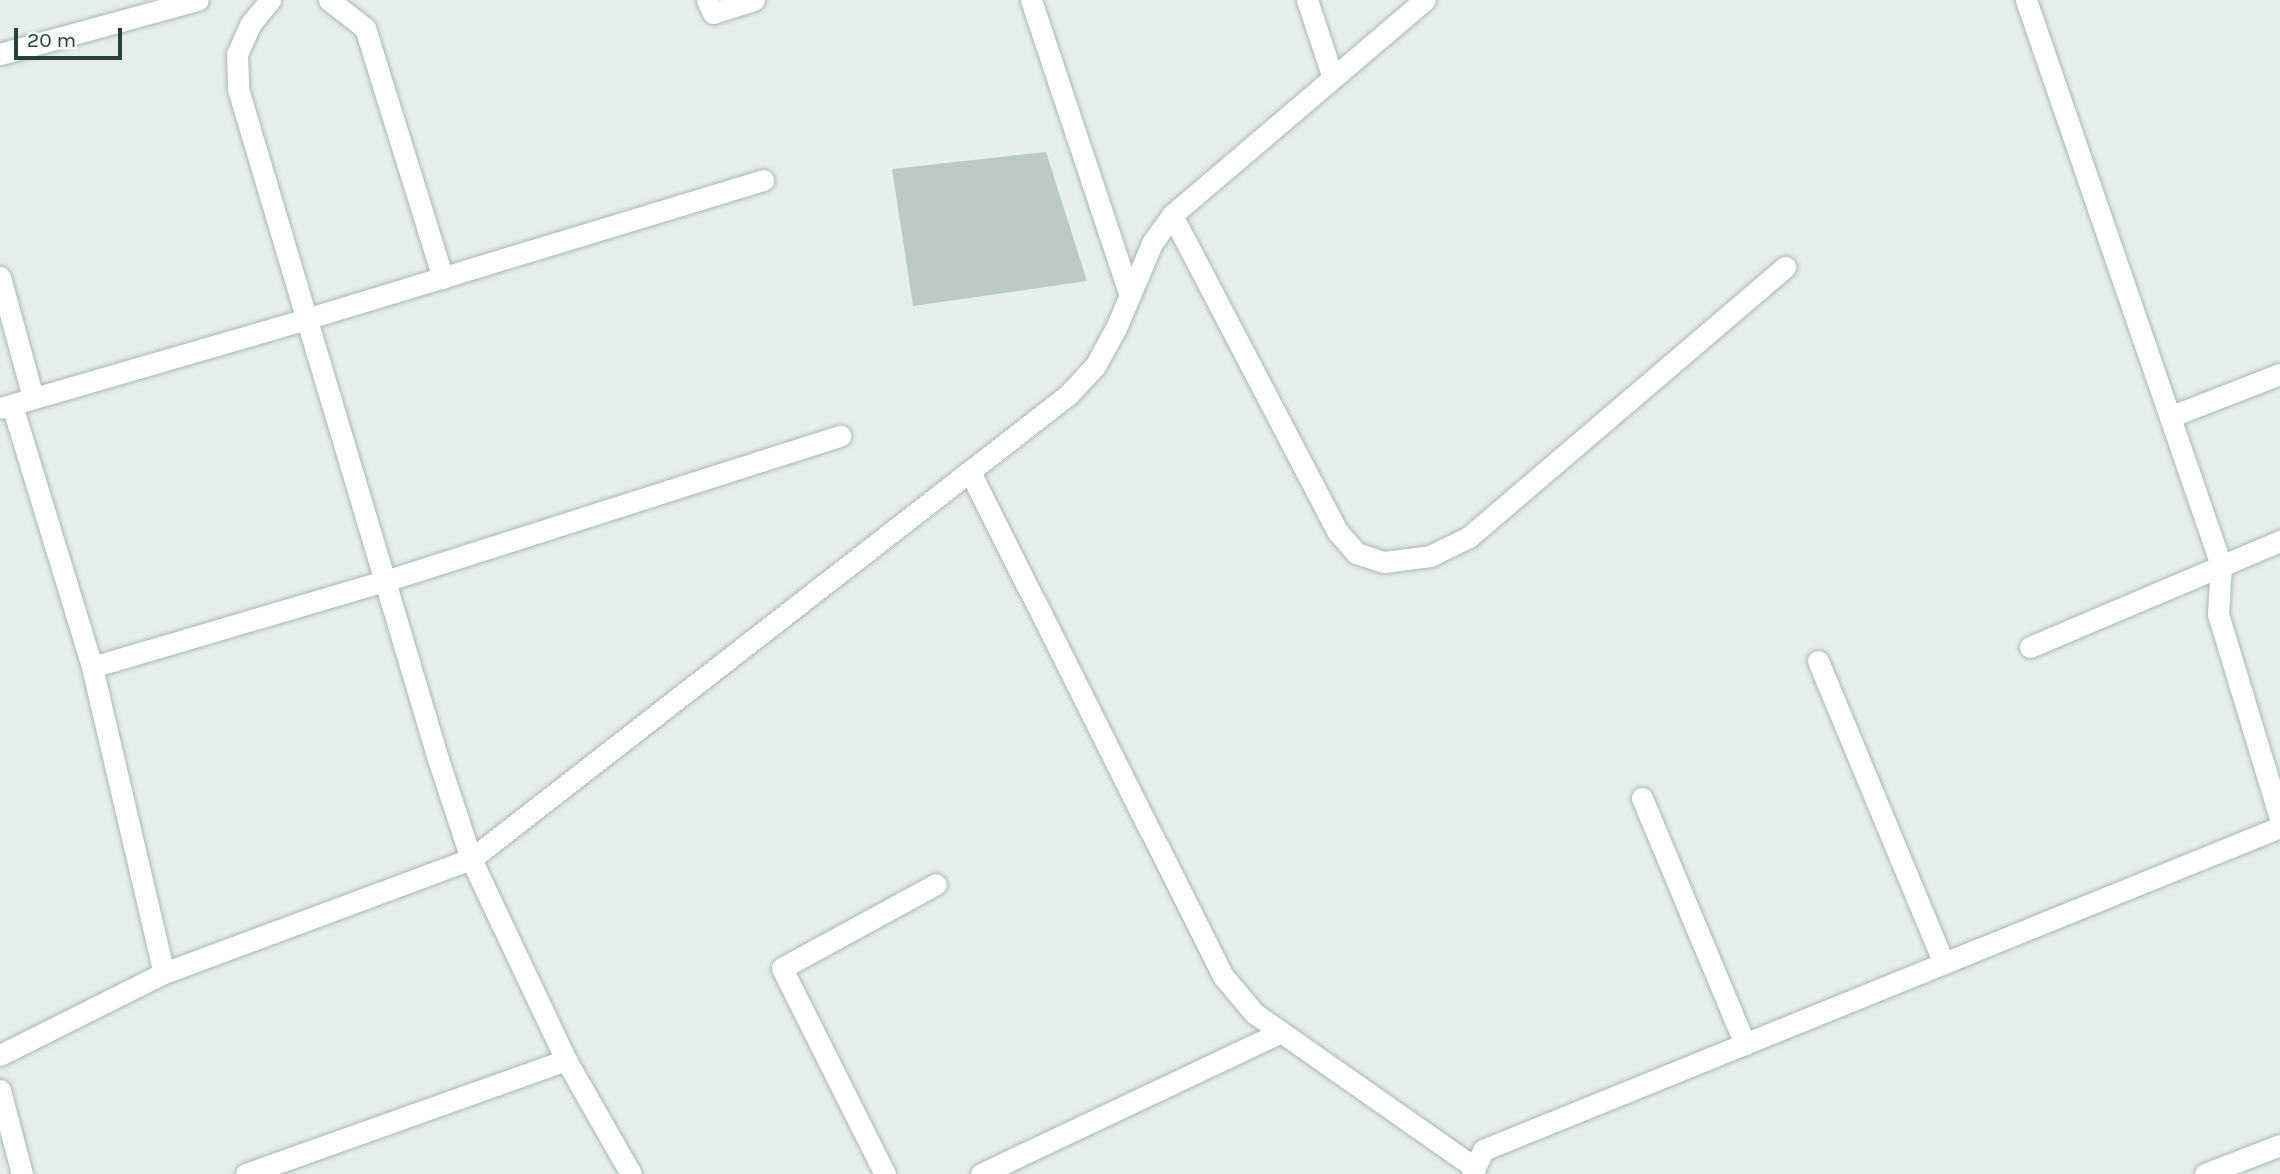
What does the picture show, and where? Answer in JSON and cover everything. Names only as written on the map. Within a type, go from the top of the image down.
[{"type":"street","points":[[0,54],[198,0]]},
{"type":"street","points":[[270,0],[250,25],[237,54],[238,89],[385,581],[471,859],[566,1060],[631,1174]]},
{"type":"street","points":[[328,0],[365,28],[443,278]]},
{"type":"street","points":[[707,0],[713,13],[754,0]]},
{"type":"street","points":[[1031,0],[1130,296]]},
{"type":"street","points":[[1307,0],[1333,78]]},
{"type":"street","points":[[0,1055],[164,973],[471,859],[1069,396],[1095,366],[1130,296],[1152,243],[1172,215],[1425,0]]},
{"type":"street","points":[[2026,0],[2172,416],[2221,565],[2218,614],[2280,818]]},
{"type":"street","points":[[164,973],[92,667],[6,406],[306,319],[762,180]]},
{"type":"street","points":[[1172,215],[1338,533],[1356,553],[1384,562],[1430,556],[1469,537],[1785,267]]},
{"type":"street","points":[[0,277],[33,398]]},
{"type":"street","points":[[2172,416],[2280,374]]},
{"type":"street","points":[[92,667],[385,581],[840,436]]},
{"type":"street","points":[[970,472],[1223,976],[1254,1013],[1474,1171],[1483,1150],[2280,827]]},
{"type":"street","points":[[2030,647],[2280,541]]},
{"type":"street","points":[[1818,661],[1944,963]]},
{"type":"street","points":[[1642,798],[1745,1044]]},
{"type":"street","points":[[885,1174],[782,968],[936,884]]},
{"type":"street","points":[[981,1174],[1281,1032]]},
{"type":"street","points":[[246,1174],[566,1060]]},
{"type":"street","points":[[0,1090],[22,1174]]},
{"type":"street","points":[[2206,1174],[2280,1145]]},
{"type":"building","points":[[1046,152],[1087,281],[913,306],[892,169]]}]
